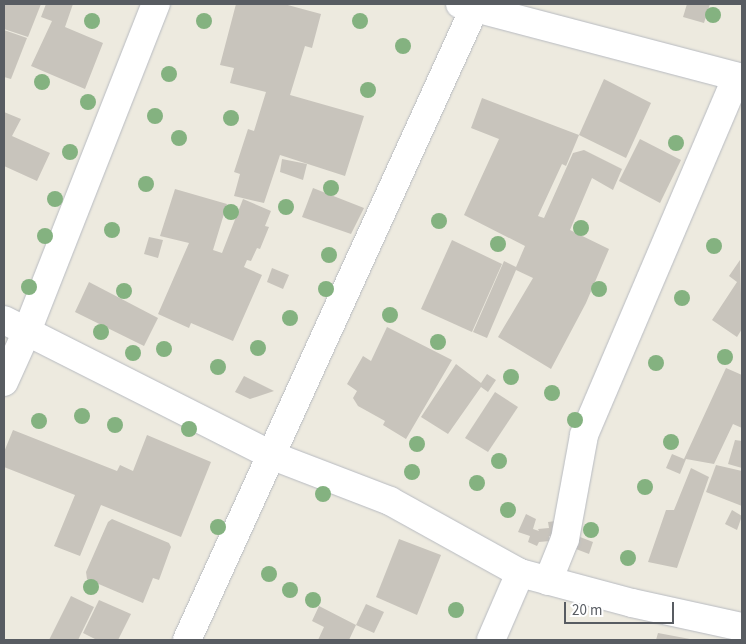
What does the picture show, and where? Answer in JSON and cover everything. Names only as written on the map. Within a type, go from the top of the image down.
[{"type":"street","points":[[4,382],[15,326],[156,4]]},
{"type":"street","points":[[187,640],[273,456],[468,6],[739,78],[584,435],[565,539],[548,580]]},
{"type":"street","points":[[15,326],[273,456],[390,501],[520,573],[632,603],[742,627]]},
{"type":"street","points":[[491,640],[520,573]]},
{"type":"building","points":[[4,4],[41,4],[28,37],[4,29]]},
{"type":"building","points":[[46,4],[73,4],[65,27],[103,43],[85,89],[31,66],[52,21],[41,17]]},
{"type":"building","points":[[236,4],[284,4],[321,14],[312,48],[305,46],[290,95],[364,116],[345,176],[280,155],[264,203],[234,196],[240,174],[234,172],[248,129],[254,131],[266,92],[230,83],[234,68],[220,65]]},
{"type":"building","points":[[687,4],[710,4],[704,23],[683,17]]},
{"type":"building","points":[[4,30],[27,38],[11,79],[4,77]]},
{"type":"building","points":[[604,79],[651,103],[626,158],[579,135]]},
{"type":"building","points":[[482,98],[579,135],[566,166],[562,164],[538,216],[544,218],[573,153],[584,150],[622,169],[613,190],[592,178],[570,230],[609,249],[586,303],[551,369],[498,337],[533,278],[516,270],[487,338],[473,332],[504,261],[516,267],[525,246],[464,215],[499,139],[471,128]]},
{"type":"building","points":[[4,112],[21,119],[12,136],[50,153],[37,181],[4,166]]},
{"type":"building","points":[[640,139],[681,160],[660,203],[619,181]]},
{"type":"building","points":[[282,159],[307,164],[303,180],[280,172]]},
{"type":"building","points":[[313,188],[364,208],[351,234],[302,217]]},
{"type":"building","points":[[175,189],[227,204],[213,250],[222,253],[243,199],[271,211],[265,226],[269,227],[260,249],[257,248],[251,261],[247,260],[244,267],[262,275],[233,341],[191,323],[189,328],[158,314],[189,243],[160,236]]},
{"type":"building","points":[[149,237],[163,240],[158,258],[144,254]]},
{"type":"building","points":[[452,240],[502,264],[472,332],[421,309]]},
{"type":"building","points":[[740,260],[742,329],[737,337],[712,320],[737,282],[729,276]]},
{"type":"building","points":[[272,268],[289,275],[283,289],[267,282]]},
{"type":"building","points":[[89,282],[158,318],[144,346],[75,312]]},
{"type":"building","points":[[387,327],[452,360],[406,439],[383,425],[385,421],[358,406],[353,398],[357,391],[347,384],[363,356],[371,361]]},
{"type":"building","points":[[456,364],[481,383],[487,374],[496,380],[488,392],[481,387],[448,434],[421,417]]},
{"type":"building","points":[[726,368],[742,375],[742,428],[733,424],[714,464],[686,459],[680,474],[666,468],[672,454],[684,459]]},
{"type":"building","points":[[244,376],[274,391],[250,399],[235,392]]},
{"type":"building","points":[[495,392],[518,407],[488,452],[465,438]]},
{"type":"building","points":[[13,430],[117,471],[120,465],[133,471],[147,435],[211,462],[181,537],[101,505],[80,556],[54,546],[75,495],[4,467],[4,452]]},
{"type":"building","points":[[735,440],[742,441],[742,468],[728,464]]},
{"type":"building","points":[[716,465],[742,471],[742,506],[706,492]]},
{"type":"building","points":[[691,468],[709,477],[677,568],[648,562],[666,510],[674,510]]},
{"type":"building","points":[[732,510],[742,516],[737,530],[725,524]]},
{"type":"building","points":[[526,514],[536,519],[533,529],[539,531],[538,529],[549,528],[548,522],[556,521],[557,536],[549,536],[550,541],[539,542],[537,546],[528,542],[530,536],[518,532]]},
{"type":"building","points":[[112,519],[169,543],[171,547],[159,580],[153,578],[143,603],[87,579],[86,572],[108,522]]},
{"type":"building","points":[[580,537],[593,542],[589,554],[576,549]]},
{"type":"building","points":[[399,539],[441,555],[417,615],[376,597]]},
{"type":"building","points":[[71,596],[94,607],[78,640],[49,640]]},
{"type":"building","points":[[99,600],[131,614],[118,640],[97,640],[83,633]]},
{"type":"building","points":[[366,604],[384,612],[374,633],[356,625]]},
{"type":"building","points":[[319,606],[356,625],[349,640],[318,640],[324,627],[312,621]]},
{"type":"building","points":[[658,633],[690,639],[690,640],[656,640]]}]
